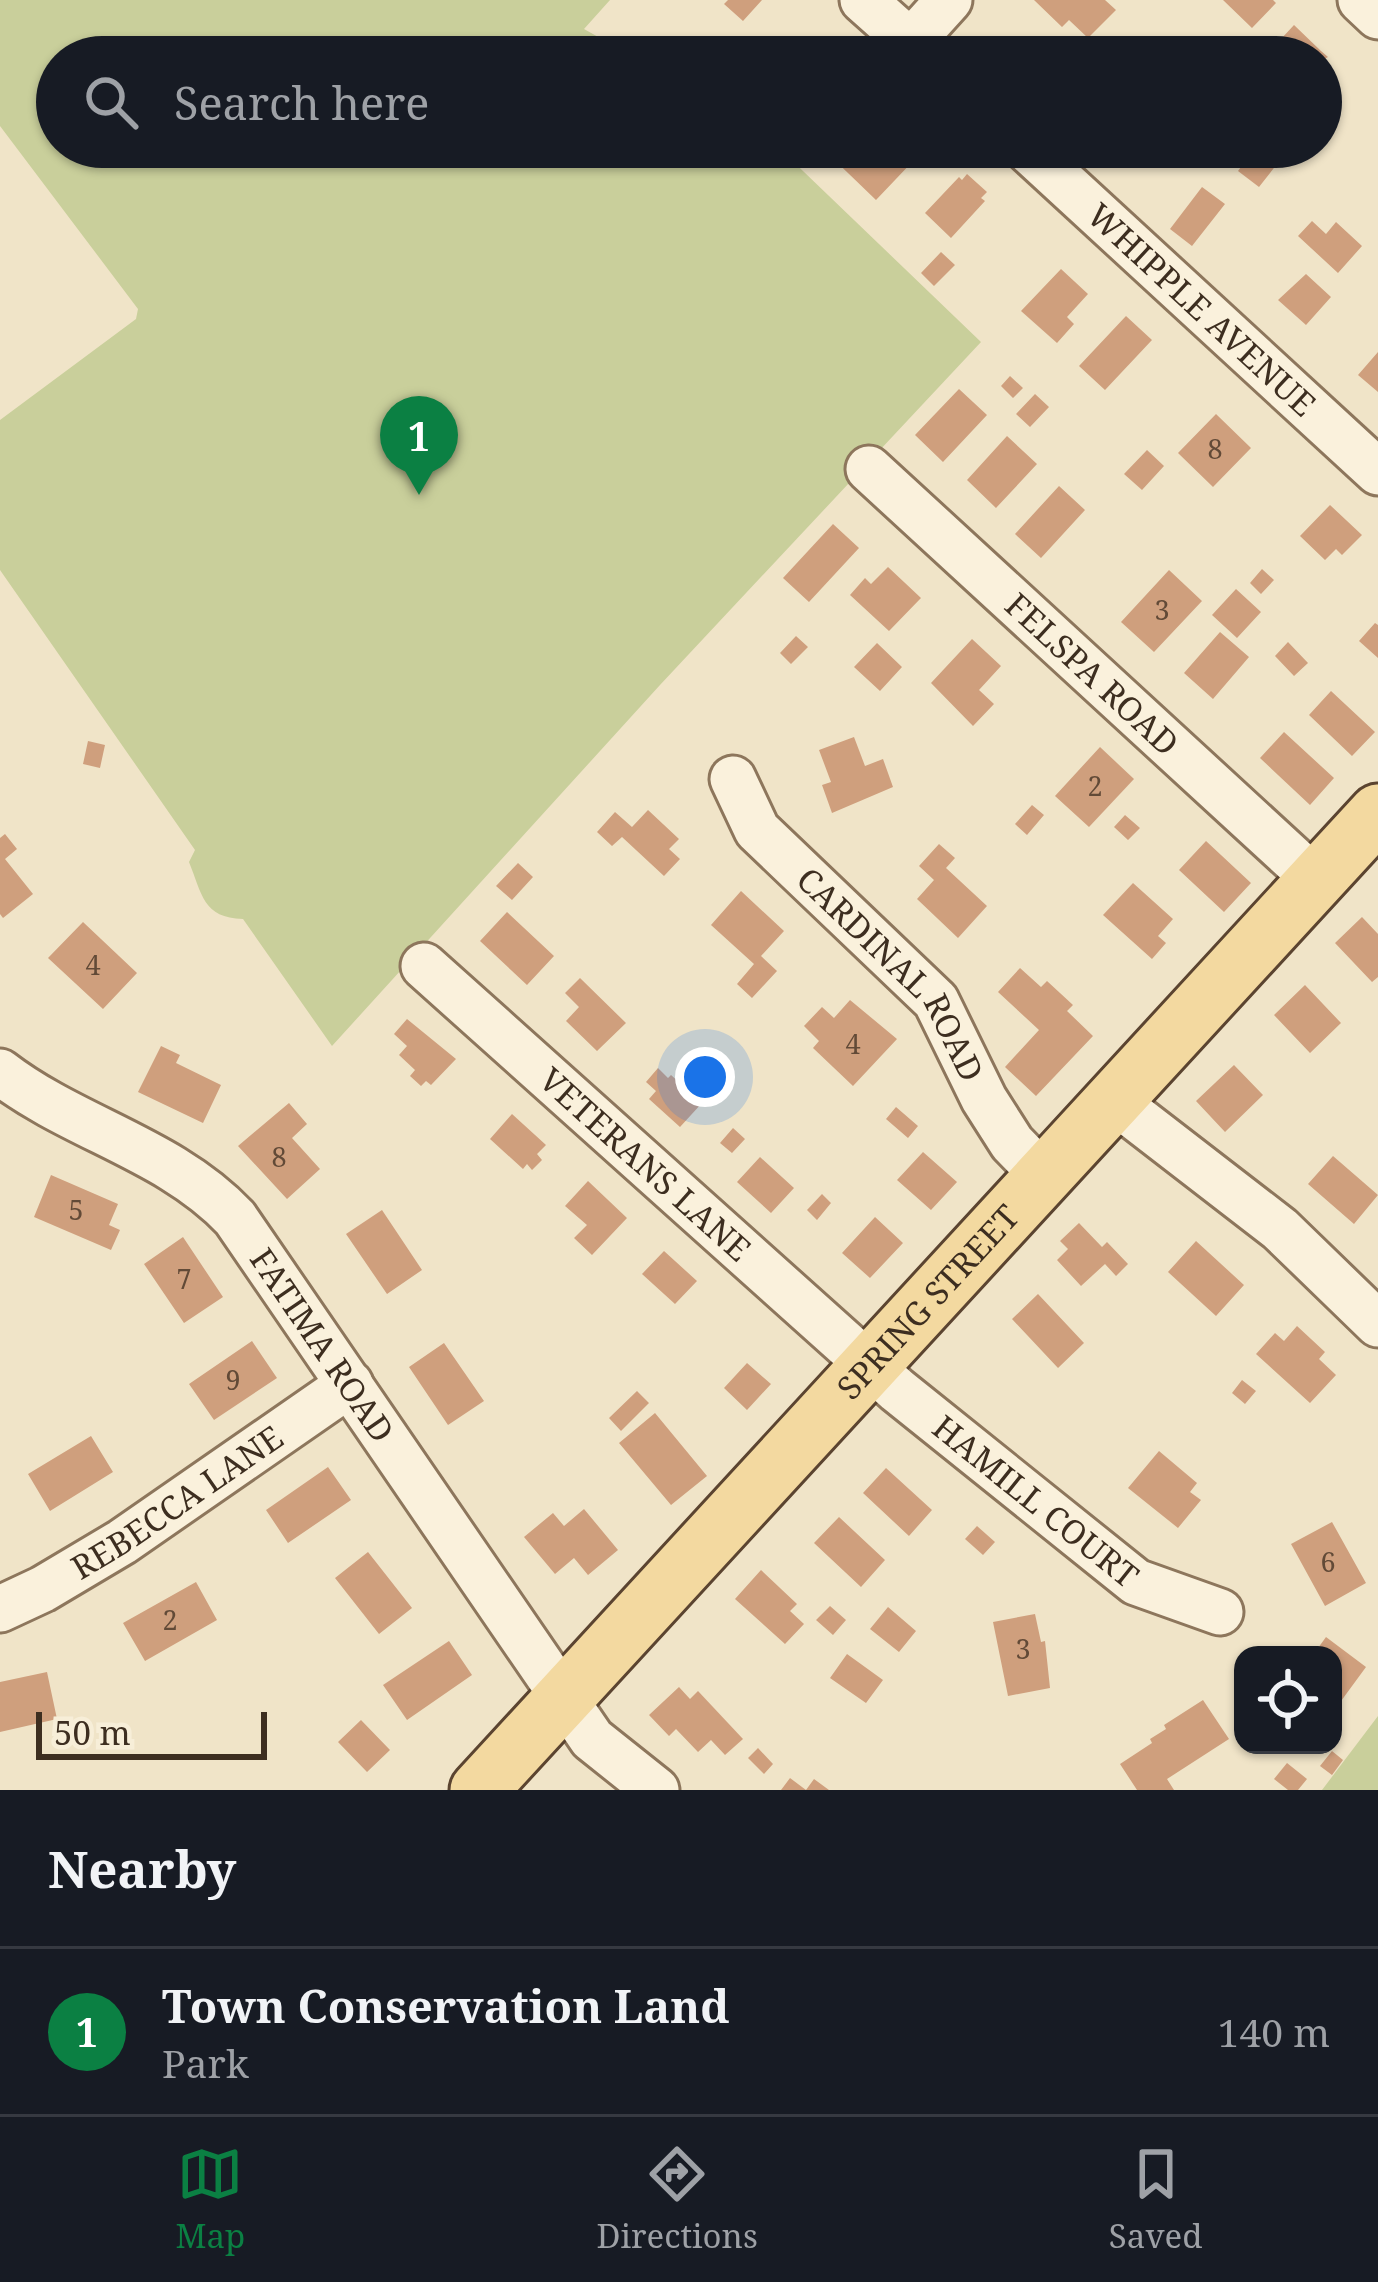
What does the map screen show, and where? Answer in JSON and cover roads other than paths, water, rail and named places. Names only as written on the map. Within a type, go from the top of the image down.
[{"type":"main road","name":"SPRING STREET","points":[[479,1790],[1378,813]]},
{"type":"street","points":[[863,0],[903,36]]},
{"type":"street","points":[[928,36],[950,0]]},
{"type":"street","points":[[1361,0],[1378,16]]},
{"type":"street","name":"WHIPPLE AVENUE","points":[[1048,168],[1378,472]]},
{"type":"street","name":"FELSPA ROAD","points":[[869,469],[1316,880]]},
{"type":"street","name":"CARDINAL ROAD","points":[[733,778],[757,830],[936,1001],[984,1099],[1012,1143],[1043,1175]]},
{"type":"street","name":"VETERANS LANE","points":[[424,966],[867,1366]]},
{"type":"street","name":"FATIMA ROAD","points":[[0,1072],[190,1178],[218,1201],[266,1258],[599,1747],[656,1790]]},
{"type":"street","points":[[1113,1100],[1280,1229],[1378,1324]]},
{"type":"street","name":"HAMILL COURT","points":[[867,1366],[1136,1582],[1220,1612]]},
{"type":"street","name":"REBECCA LANE","points":[[0,1609],[122,1542],[350,1384]]},
{"type":"place","name":"Town Conservation Land","points":[[419,495]]}]
